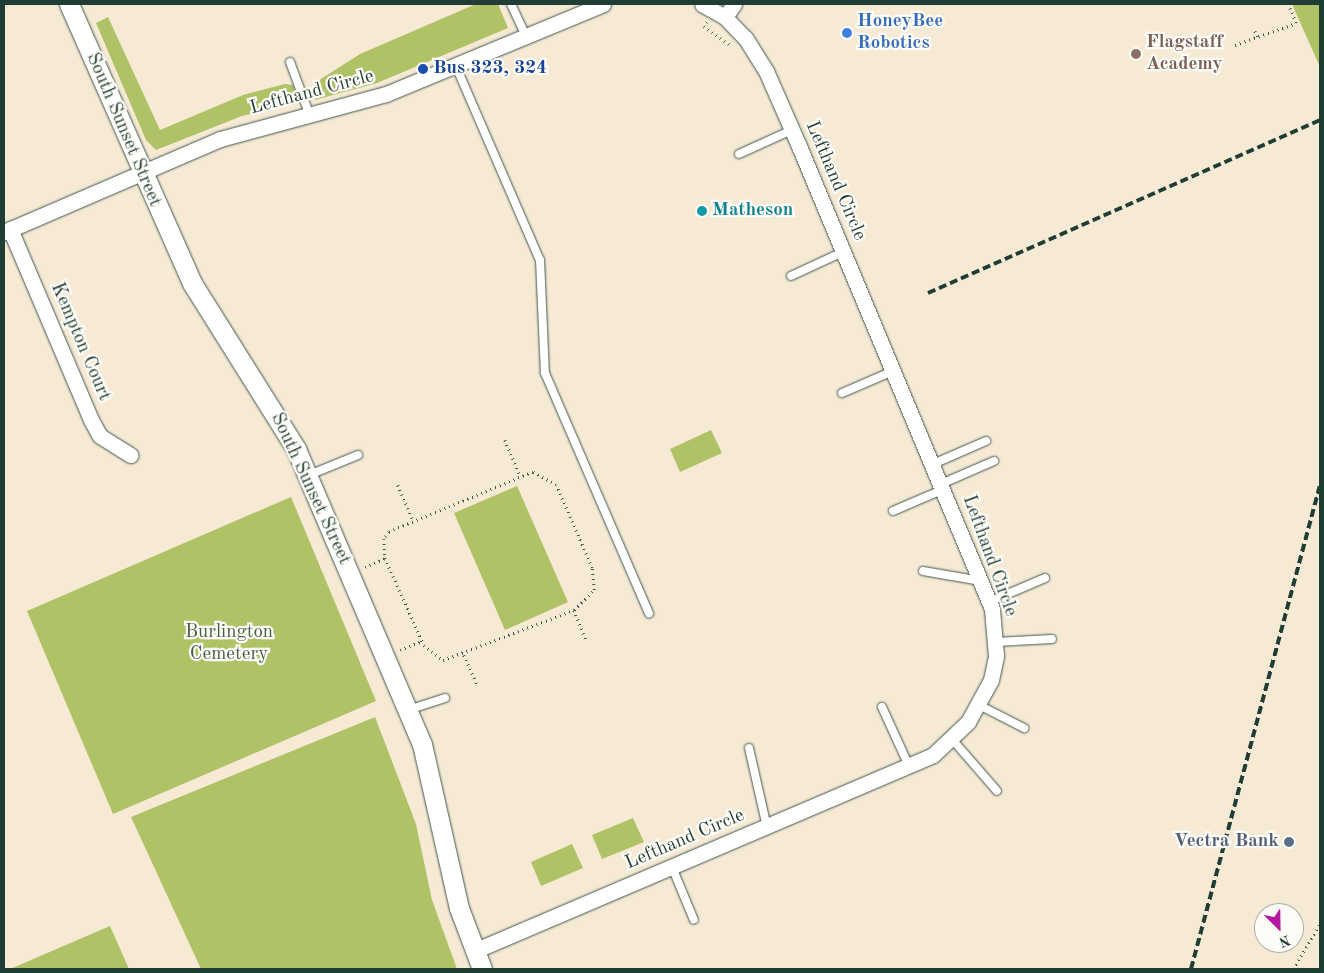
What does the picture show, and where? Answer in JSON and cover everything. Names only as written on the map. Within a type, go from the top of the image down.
[{"type":"street","name":"South Sunset Street","points":[[69,4],[141,173],[206,308],[284,425],[408,710],[422,744],[449,871],[474,951],[482,969]]},
{"type":"street","name":"Lefthand Circle","points":[[7,230],[220,139],[386,94],[455,63],[603,4]]},
{"type":"street","name":"Lefthand Circle","points":[[474,951],[933,755],[951,738],[979,705],[991,680],[996,642],[989,602],[792,130],[766,71],[725,17],[702,4]]},
{"type":"street","points":[[725,17],[734,4]]},
{"type":"street","name":"Kempton Court","points":[[7,230],[91,420],[100,436],[130,455]]},
{"type":"lane","points":[[511,4],[525,34]]},
{"type":"lane","points":[[290,62],[310,116]]},
{"type":"lane","points":[[455,63],[540,260],[545,373],[649,613]]},
{"type":"lane","points":[[739,154],[792,130]]},
{"type":"lane","points":[[791,276],[843,252]]},
{"type":"lane","points":[[842,394],[893,371]]},
{"type":"lane","points":[[933,464],[986,441]]},
{"type":"lane","points":[[307,476],[358,456]]},
{"type":"lane","points":[[893,512],[994,461]]},
{"type":"lane","points":[[923,571],[981,581]]},
{"type":"lane","points":[[989,602],[1044,578]]},
{"type":"lane","points":[[996,642],[1052,640]]},
{"type":"lane","points":[[408,710],[445,698]]},
{"type":"lane","points":[[979,705],[1024,728]]},
{"type":"lane","points":[[882,707],[909,766]]},
{"type":"lane","points":[[951,738],[998,791]]},
{"type":"lane","points":[[749,748],[767,827]]},
{"type":"lane","points":[[672,867],[694,920]]},
{"type":"path","points":[[1235,45],[1296,23],[1288,4]]},
{"type":"path","points":[[708,21],[704,26],[734,50]]},
{"type":"path","points":[[1255,31],[1258,37]]},
{"type":"path","points":[[505,440],[520,476]]},
{"type":"path","points":[[544,474],[556,485],[592,568],[594,590],[574,610],[464,655],[438,659],[422,641],[385,558],[384,539],[413,521],[520,476],[544,474]]},
{"type":"path","points":[[398,486],[413,521]]},
{"type":"path","points":[[365,567],[385,558]]},
{"type":"path","points":[[574,610],[586,640]]},
{"type":"path","points":[[400,650],[422,641]]},
{"type":"path","points":[[464,655],[477,684]]},
{"type":"path","points":[[1293,969],[1320,924]]},
{"type":"green space","points":[[476,4],[498,4],[508,28],[377,83],[315,100],[313,84],[360,54]]},
{"type":"green space","points":[[1292,4],[1320,4],[1320,67],[1303,29]]},
{"type":"green space","points":[[108,17],[160,130],[243,95],[285,84],[293,85],[299,103],[242,116],[156,150],[146,140],[96,23]]},
{"type":"green space","points":[[711,430],[722,453],[680,472],[670,449]]},
{"type":"green space","points":[[517,486],[568,602],[505,630],[454,513]]},
{"type":"green space","name":"Burlington Cemetery","points":[[291,497],[376,701],[113,814],[27,611]]},
{"type":"green space","points":[[375,717],[416,824],[432,900],[457,969],[201,969],[131,817]]},
{"type":"green space","points":[[633,818],[644,842],[602,859],[592,835]]},
{"type":"green space","points":[[572,844],[583,868],[541,886],[531,862]]},
{"type":"green space","points":[[110,926],[129,969],[10,969]]},
{"type":"railway","points":[[928,293],[1320,120]]},
{"type":"railway","points":[[1191,969],[1320,485]]},
{"type":"place","name":"HoneyBee Robotics","points":[[847,33]]},
{"type":"place","name":"Flagstaff Academy","points":[[1136,54]]},
{"type":"place","name":"Bus 323, 324","points":[[423,69]]},
{"type":"place","name":"Matheson","points":[[702,211]]},
{"type":"place","name":"Vectra Bank","points":[[1289,842]]}]
